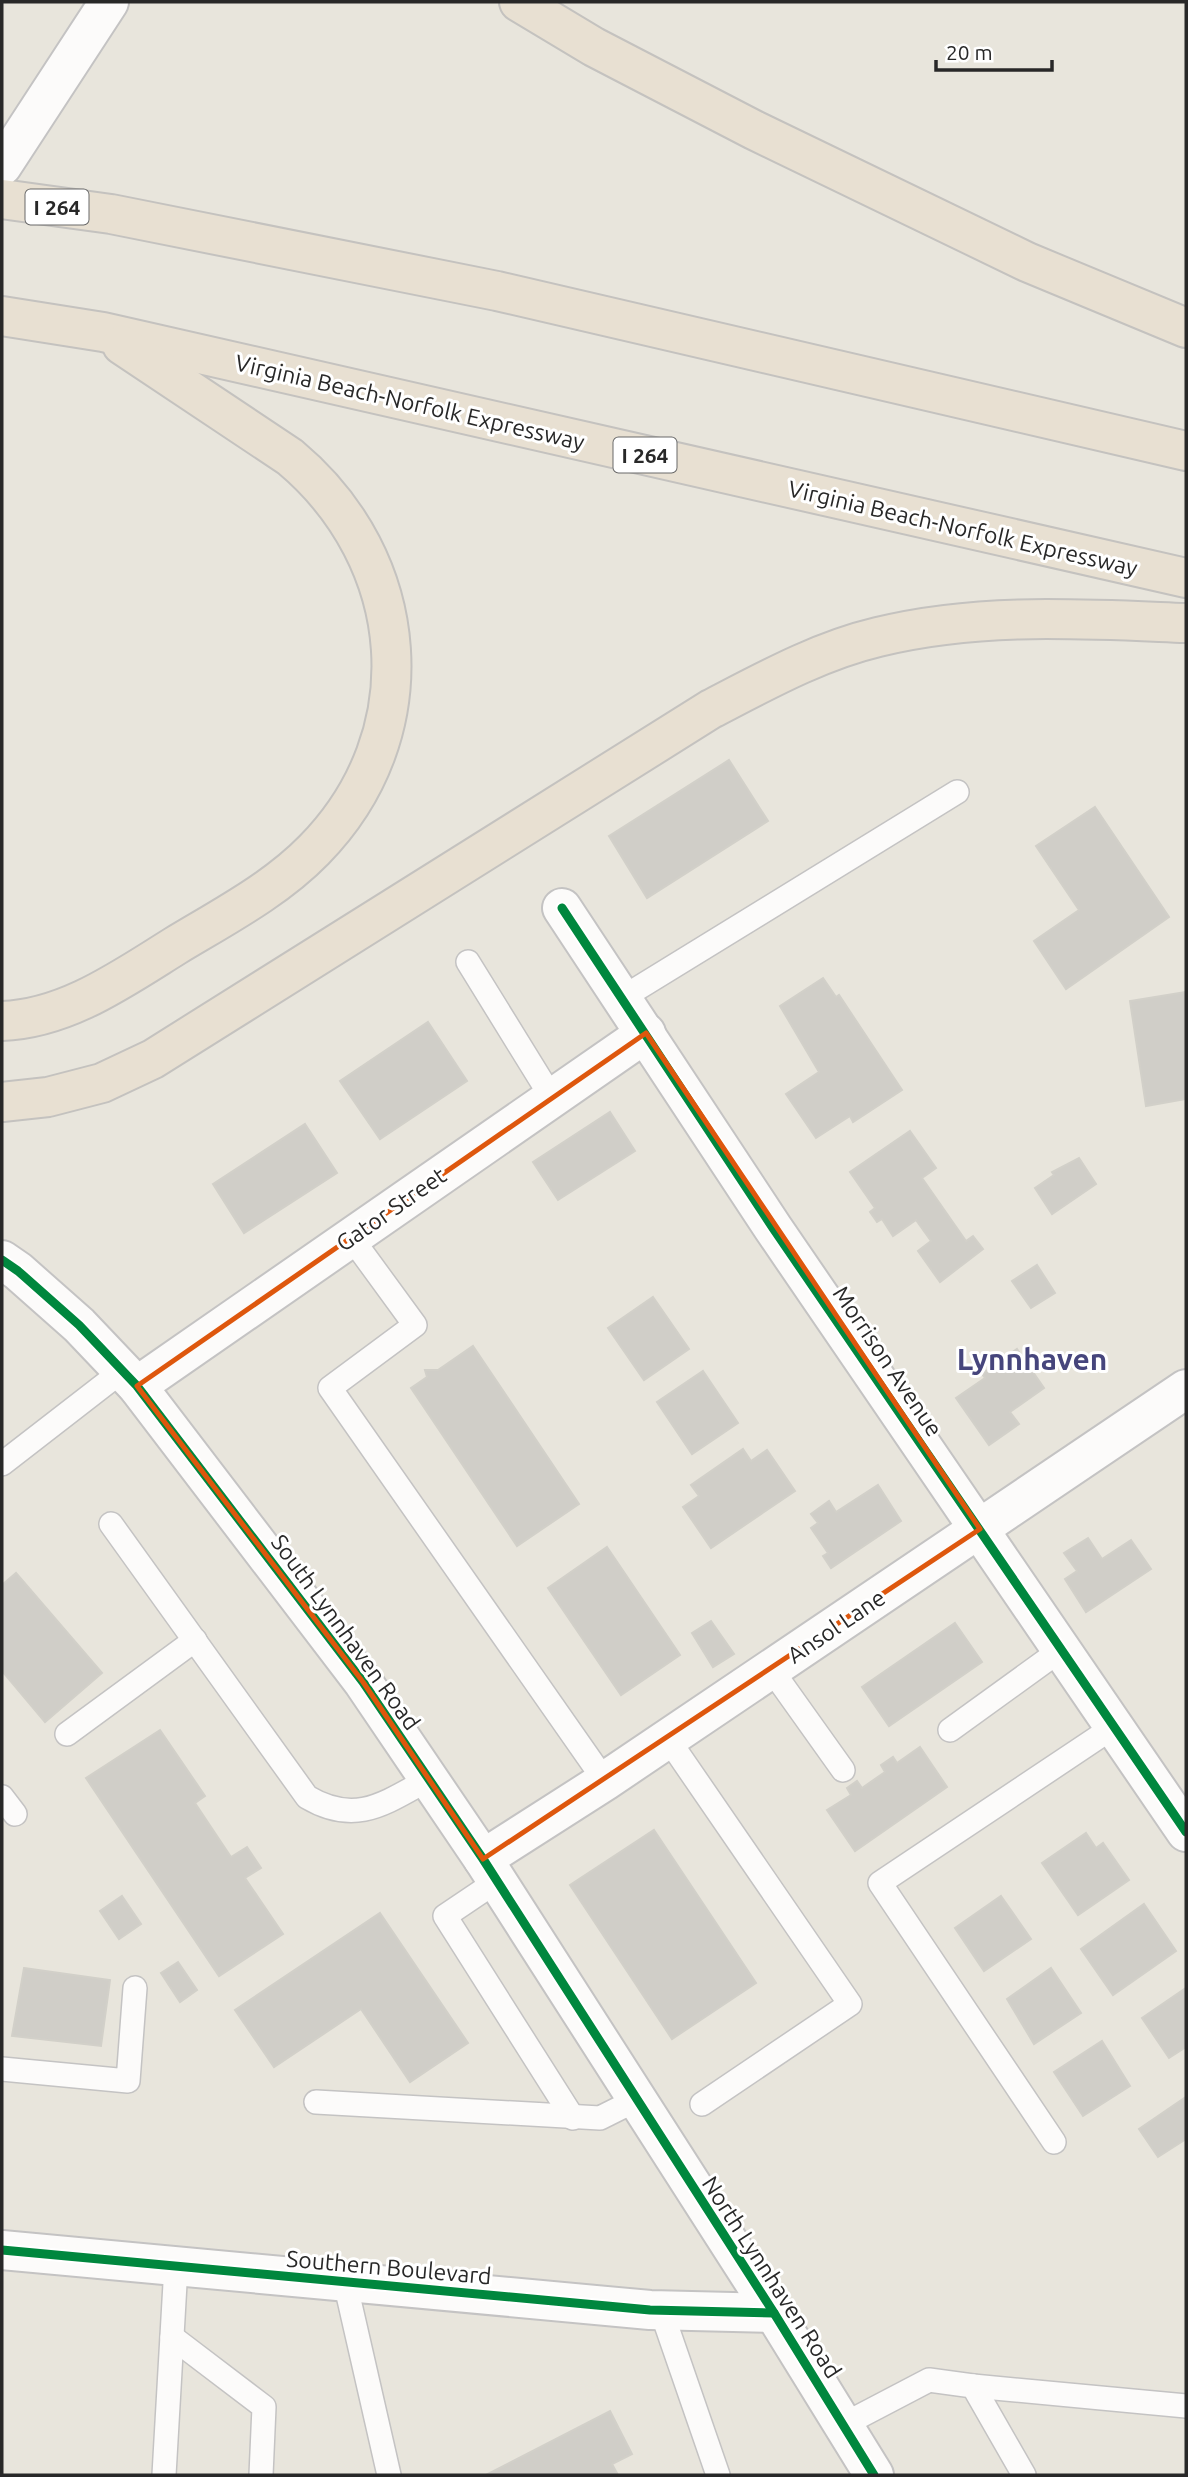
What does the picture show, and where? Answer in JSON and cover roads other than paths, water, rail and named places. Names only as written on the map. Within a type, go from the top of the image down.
[{"type":"highway","points":[[519,2],[594,47],[766,136],[1027,262],[1186,328]]},
{"type":"highway","name":"I 264","points":[[2,199],[111,214],[497,291],[1186,451]]},
{"type":"highway","name":"Virginia Beach-Norfolk Expressway","points":[[2,316],[103,332],[1186,578]]},
{"type":"highway","points":[[2,1021],[14,1021],[58,1010],[104,990],[261,894],[314,850],[347,810],[371,764],[387,718],[393,673],[390,627],[381,591],[359,539],[332,498],[290,457],[103,332]]},
{"type":"highway","points":[[2,1102],[48,1097],[102,1083],[153,1059],[711,709],[791,667],[877,637],[970,621],[1050,617],[1186,622]]},
{"type":"street","points":[[2,166],[109,2]]},
{"type":"street","name":"Morrison Avenue","points":[[562,908],[773,1228],[1186,1832]]},
{"type":"street","name":"Gator Street","points":[[129,1378],[350,1237],[646,1033]]},
{"type":"street","name":"South Lynnhaven Road","points":[[2,1260],[79,1325],[129,1378],[363,1682],[490,1870],[636,2100]]},
{"type":"street","name":"Ansol Lane","points":[[490,1870],[605,1781],[1186,1389]]},
{"type":"street","name":"North Lynnhaven Road","points":[[636,2100],[774,2313],[874,2475]]},
{"type":"street","name":"Southern Boulevard","points":[[2,2250],[661,2311],[774,2313]]},
{"type":"lane","points":[[622,998],[957,792]]},
{"type":"lane","points":[[468,962],[552,1098]]},
{"type":"lane","points":[[350,1237],[415,1325],[330,1388],[605,1781]]},
{"type":"lane","points":[[2,1464],[129,1378]]},
{"type":"lane","points":[[111,1524],[307,1797],[325,1807],[349,1812],[374,1809],[429,1779]]},
{"type":"lane","points":[[67,1734],[195,1640]]},
{"type":"lane","points":[[950,1730],[1062,1649]]},
{"type":"lane","points":[[771,1669],[843,1770]]},
{"type":"lane","points":[[1054,2142],[880,1883],[1115,1726]]},
{"type":"lane","points":[[667,1739],[849,2004],[702,2104]]},
{"type":"lane","points":[[490,1870],[445,1916],[573,2118]]},
{"type":"lane","points":[[2,2070],[128,2081],[135,1988]]},
{"type":"lane","points":[[316,2102],[600,2118],[636,2100]]},
{"type":"lane","points":[[164,2475],[176,2266]]},
{"type":"lane","points":[[345,2282],[389,2475]]},
{"type":"lane","points":[[661,2311],[718,2475]]},
{"type":"lane","points":[[172,2337],[264,2406],[261,2475]]},
{"type":"lane","points":[[843,2425],[929,2380],[1186,2406]]},
{"type":"lane","points":[[973,2386],[1024,2475]]},
{"type":"district","name":"Lynnhaven","points":[[1032,1359]]}]
